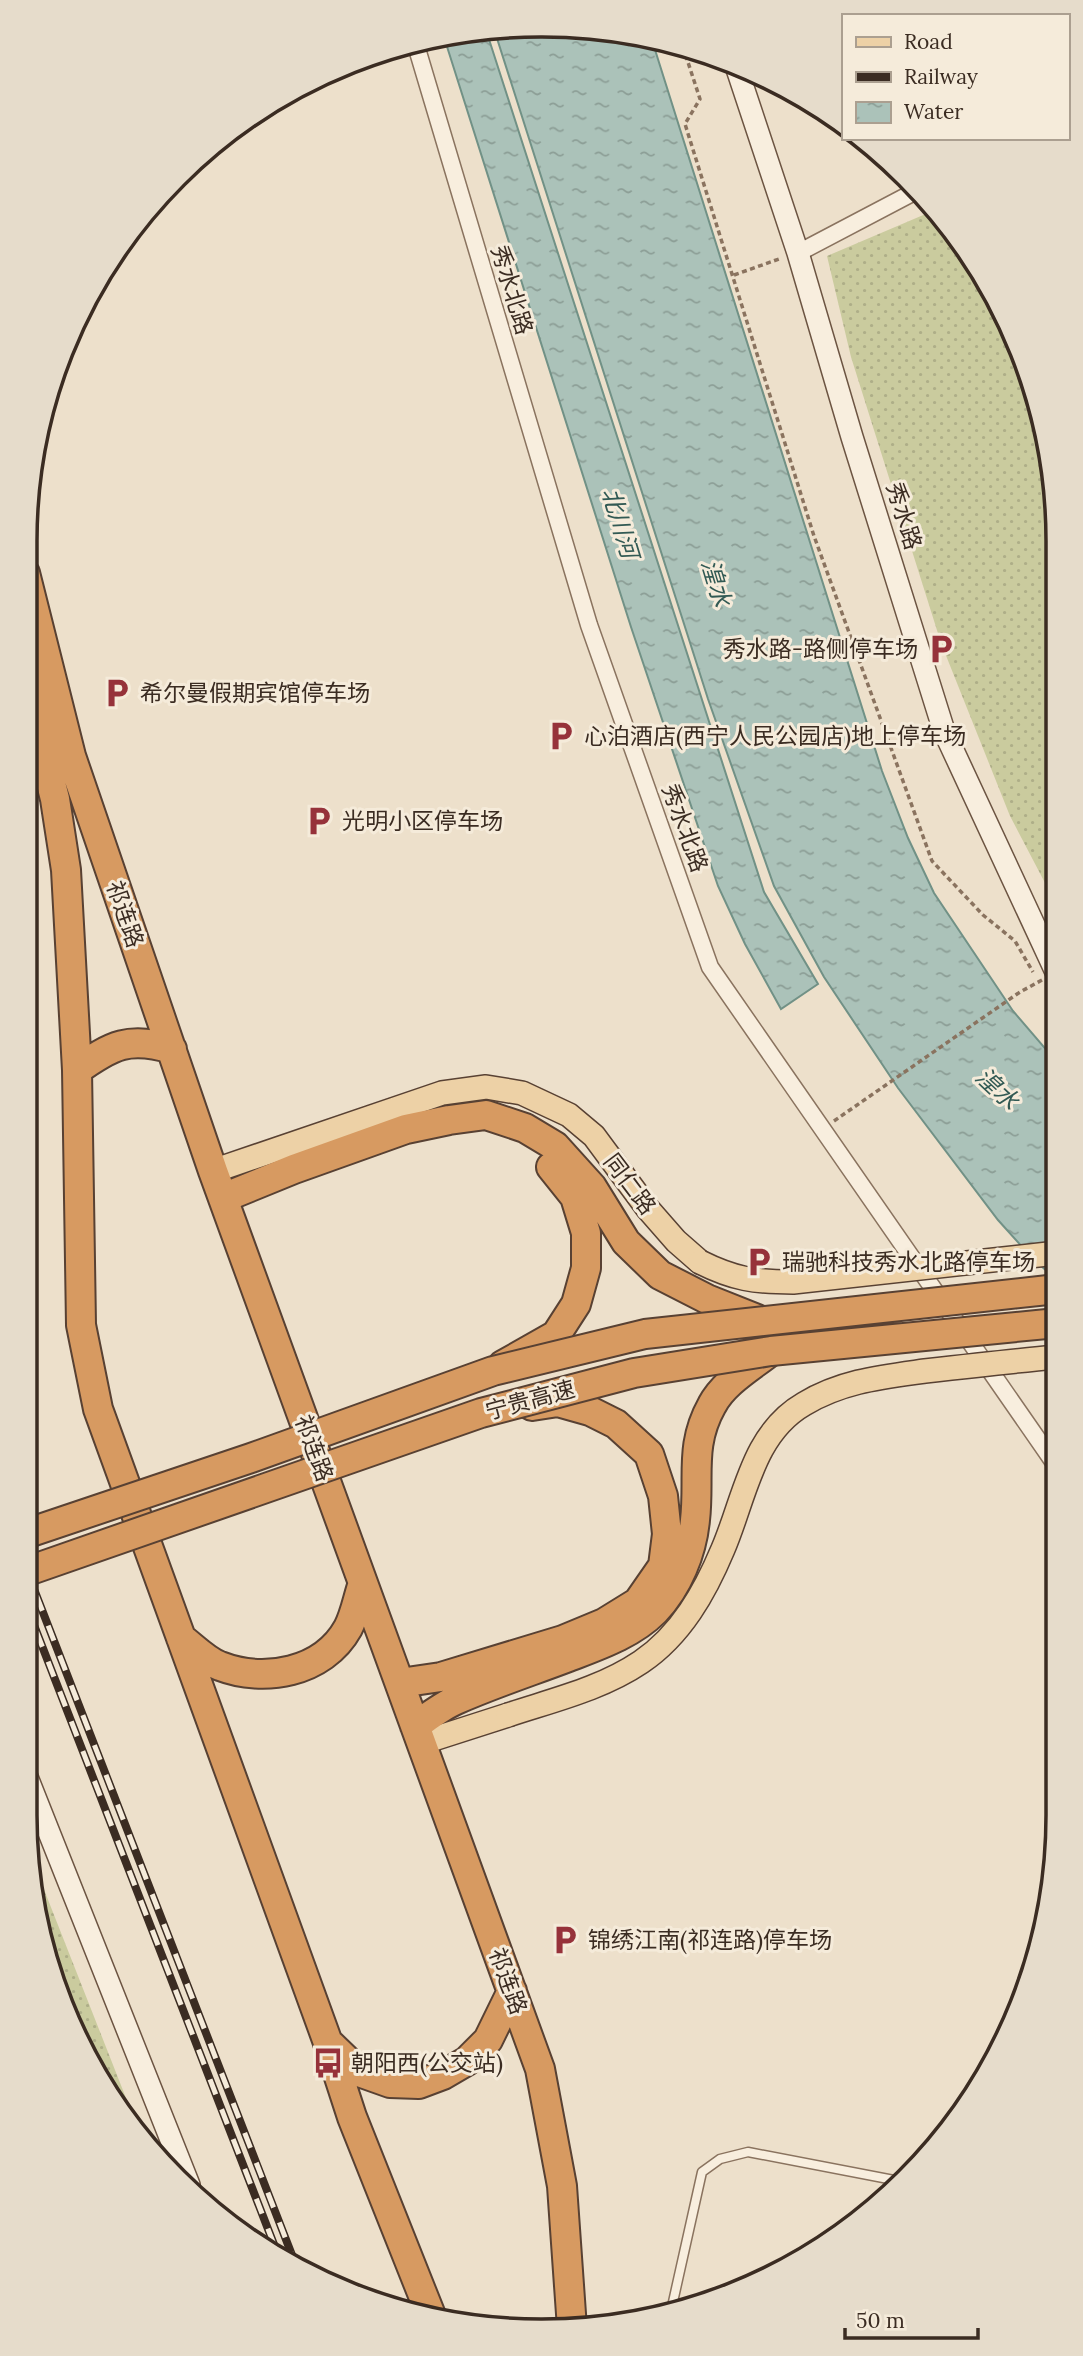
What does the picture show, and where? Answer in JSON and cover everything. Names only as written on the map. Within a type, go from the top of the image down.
[{"type":"highway","name":"祁连路","points":[[37,624],[71,756],[213,1171],[540,2069],[562,2186],[571,2318]]},
{"type":"highway","name":"祁连路","points":[[37,730],[55,799],[66,870],[77,1070],[81,1325],[98,1409],[327,2040],[352,2117],[427,2306]]},
{"type":"highway","points":[[77,1070],[100,1053],[126,1043],[148,1042],[172,1049]]},
{"type":"highway","points":[[226,1207],[308,1183],[409,1146],[457,1132],[483,1133],[518,1142],[584,1192],[625,1242],[660,1275],[707,1299],[762,1321]]},
{"type":"highway","points":[[493,1371],[556,1335],[576,1304],[586,1268],[584,1192]]},
{"type":"highway","name":"宁贵高速","points":[[37,1530],[251,1458],[493,1371],[645,1334],[1046,1290]]},
{"type":"highway","name":"宁贵高速","points":[[37,1567],[481,1413],[634,1373],[771,1351],[1046,1324]]},
{"type":"highway","points":[[418,1734],[453,1701],[603,1644],[629,1631],[655,1611],[675,1585],[689,1554],[695,1520],[695,1458],[700,1432],[713,1403],[732,1382],[771,1351]]},
{"type":"highway","points":[[400,1684],[441,1677],[563,1640],[604,1623],[638,1602],[663,1566],[667,1534],[663,1496],[649,1454],[617,1424],[590,1411],[558,1402],[481,1413]]},
{"type":"highway","points":[[37,1516],[251,1458]]},
{"type":"highway","points":[[181,1638],[217,1665],[247,1675],[277,1675],[287,1672],[306,1666],[330,1650],[348,1629],[363,1583]]},
{"type":"highway","points":[[327,2040],[359,2072],[390,2083],[419,2084],[443,2075],[467,2061],[488,2040],[512,1991]]},
{"type":"main road","name":"同仁路","points":[[213,1171],[442,1093],[486,1087],[522,1093],[569,1115],[594,1136],[648,1209],[676,1241],[700,1262],[725,1274],[757,1282],[793,1282],[1046,1254]]},
{"type":"main road","points":[[418,1734],[508,1714],[608,1681],[642,1661],[668,1639],[691,1612],[709,1579],[724,1547],[758,1455],[774,1430],[801,1406],[832,1389],[867,1379],[1046,1358]]},
{"type":"street","name":"秀水北路","points":[[418,52],[589,625],[710,967],[1046,1451]]},
{"type":"street","name":"秀水路","points":[[740,77],[798,253],[852,438],[944,731],[1046,975]]},
{"type":"street","points":[[798,253],[908,195]]},
{"type":"street","points":[[37,1805],[182,2168]]},
{"type":"lane","points":[[673,2302],[702,2172],[720,2159],[748,2152],[889,2179]]},
{"type":"path","points":[[686,58],[700,99],[685,124],[814,536],[932,861],[983,915],[1015,941],[1046,976]]},
{"type":"path","points":[[733,275],[798,253]]},
{"type":"path","points":[[824,1128],[1020,992]]},
{"type":"green space","points":[[925,214],[979,289],[1008,348],[1019,379],[1037,443],[1045,508],[1046,885],[1010,816],[941,643],[851,357],[827,256]]},
{"type":"green space","points":[[41,1883],[127,2103],[104,2067],[75,2008],[54,1945]]},
{"type":"water","name":"湟水","points":[[575,38],[655,50],[882,771],[908,838],[934,893],[1013,1011],[1046,1049],[1046,1270],[998,1220],[898,1088],[824,977],[774,886],[708,699],[497,39]]},
{"type":"water","name":"北川河","points":[[489,40],[764,892],[818,984],[781,1009],[745,944],[718,886],[631,627],[447,45]]},
{"type":"railway","points":[[37,1597],[291,2253]]},
{"type":"railway","points":[[37,1633],[273,2242]]},
{"type":"place","name":"秀水路-路侧停车场","points":[[941,649]]},
{"type":"place","name":"希尔曼假期宾馆停车场","points":[[117,693]]},
{"type":"place","name":"心泊酒店(西宁人民公园店)地上停车场","points":[[561,736]]},
{"type":"place","name":"光明小区停车场","points":[[319,821]]},
{"type":"place","name":"瑞驰科技秀水北路停车场","points":[[759,1262]]},
{"type":"place","name":"锦绣江南(祁连路)停车场","points":[[565,1940]]},
{"type":"place","name":"朝阳西(公交站)","points":[[328,2063]]}]
